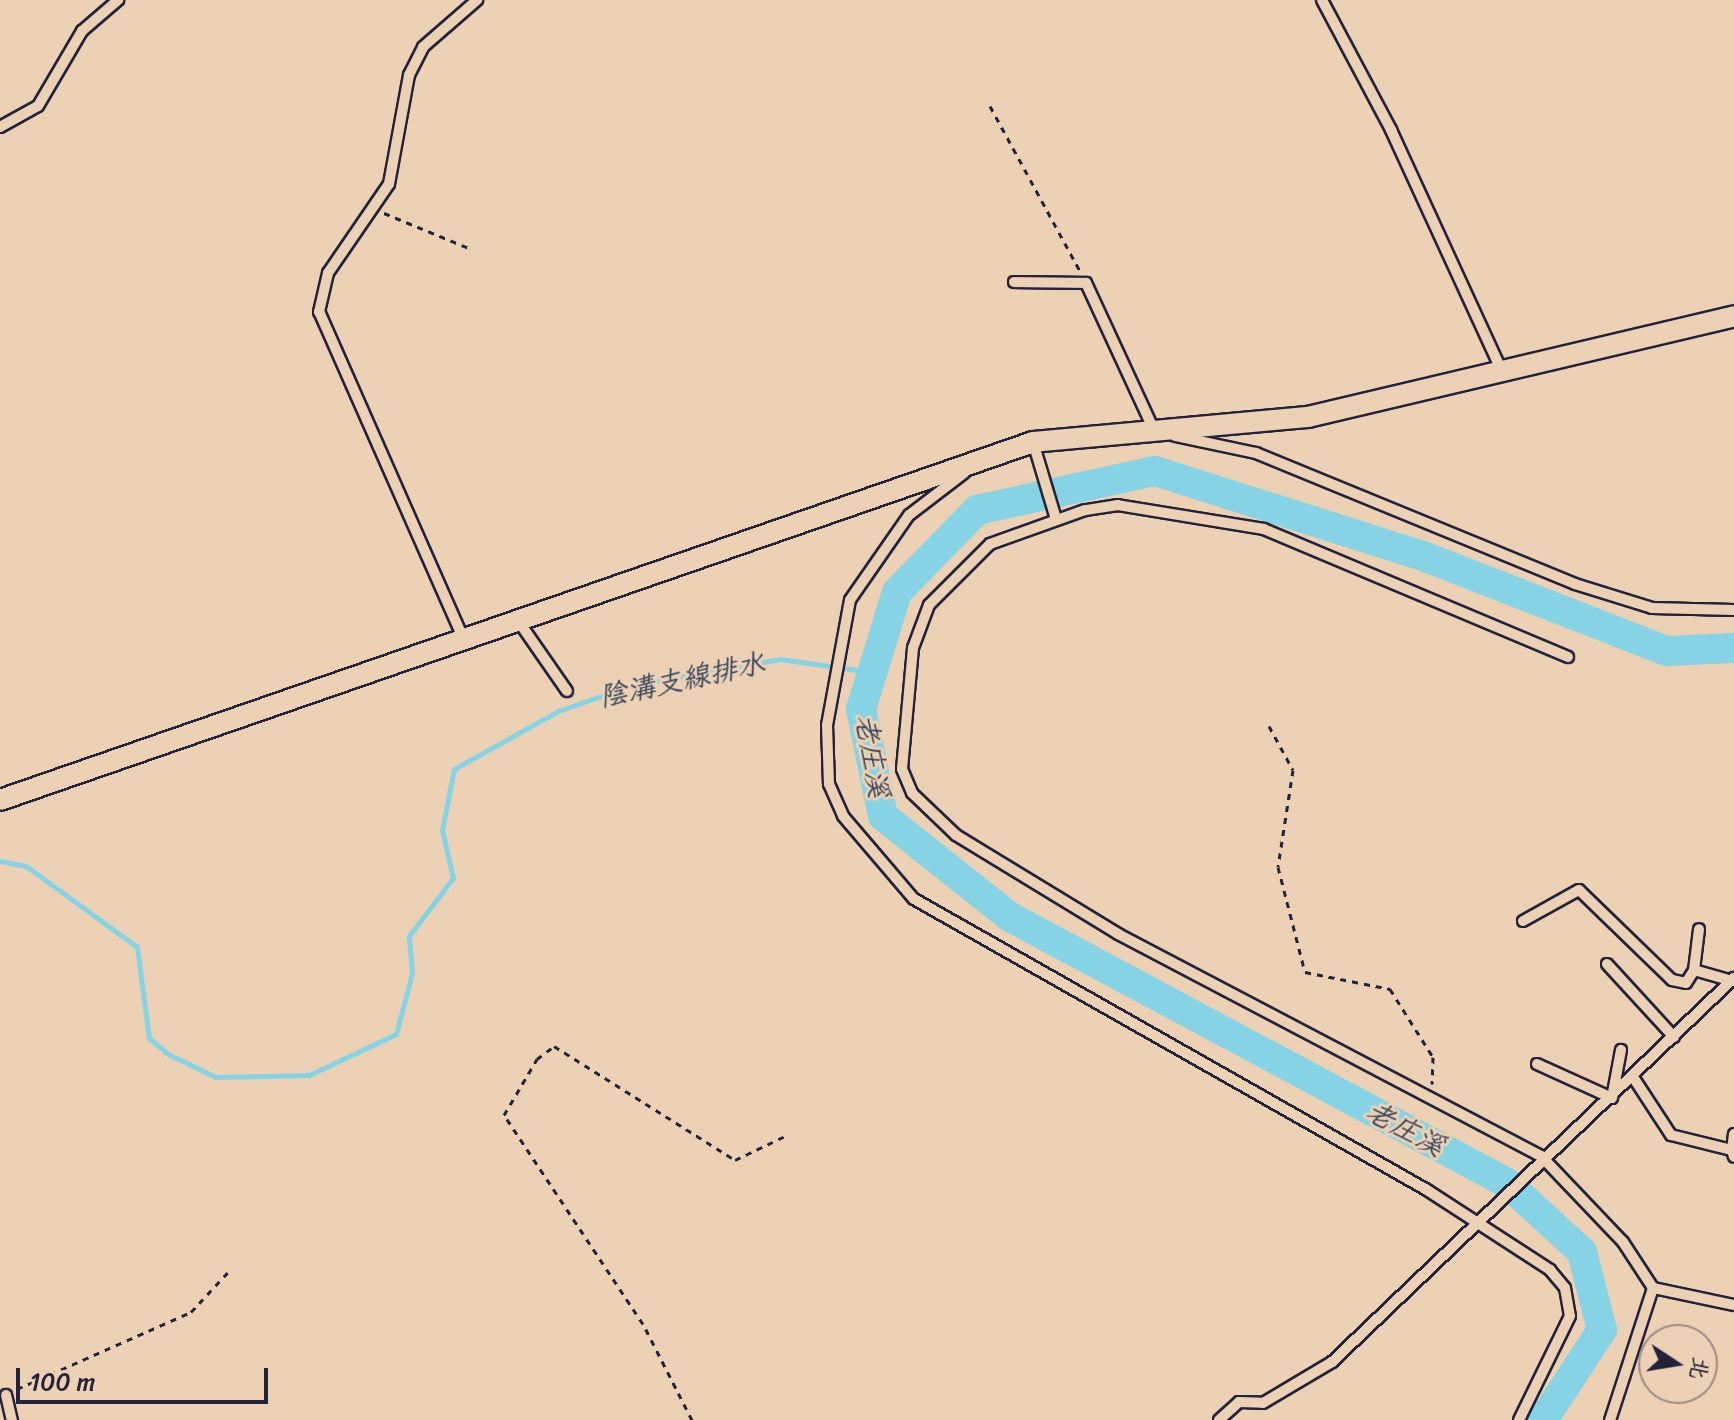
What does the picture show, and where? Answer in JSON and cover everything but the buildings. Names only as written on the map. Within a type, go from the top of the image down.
[{"type":"street","points":[[0,800],[969,469],[1033,442],[1308,417],[1734,316]]},
{"type":"lane","points":[[0,127],[38,106],[82,31],[118,0]]},
{"type":"lane","points":[[464,640],[319,312],[328,273],[389,184],[409,75],[423,47],[477,0]]},
{"type":"lane","points":[[1322,0],[1502,371]]},
{"type":"lane","points":[[1014,282],[1086,283],[1155,432],[1256,453],[1613,596],[1652,608],[1734,610]]},
{"type":"lane","points":[[1033,442],[1055,516]]},
{"type":"lane","points":[[969,469],[909,515],[850,600],[827,752],[829,784],[860,841],[914,899],[1480,1221],[1550,1270],[1568,1302],[1560,1348],[1519,1420]]},
{"type":"lane","points":[[1568,657],[1264,529],[1118,505],[1055,516],[990,544],[929,605],[913,648],[900,728],[902,769],[912,793],[956,835],[1118,934],[1431,1098],[1538,1160],[1623,1242],[1653,1288],[1734,1305]]},
{"type":"lane","points":[[519,622],[567,691]]},
{"type":"lane","points":[[1523,921],[1579,890],[1672,980],[1686,983],[1694,970],[1699,929]]},
{"type":"lane","points":[[1607,964],[1674,1037]]},
{"type":"lane","points":[[1694,970],[1733,980]]},
{"type":"lane","points":[[1219,1420],[1239,1402],[1263,1403],[1332,1362],[1480,1221],[1538,1160],[1635,1080],[1733,980]]},
{"type":"lane","points":[[1612,1098],[1621,1050]]},
{"type":"lane","points":[[1537,1064],[1612,1098]]},
{"type":"lane","points":[[1635,1080],[1671,1135],[1733,1154],[1734,1134]]},
{"type":"lane","points":[[1610,1420],[1653,1288]]},
{"type":"lane","points":[[6,1395],[12,1420]]},
{"type":"path","points":[[990,106],[1086,283]]},
{"type":"path","points":[[371,209],[469,248]]},
{"type":"path","points":[[1269,726],[1293,770],[1278,867],[1305,972],[1390,989],[1433,1057],[1431,1098]]},
{"type":"path","points":[[692,1420],[643,1324],[504,1115],[537,1059],[554,1046],[735,1160],[785,1136]]},
{"type":"path","points":[[6,1395],[191,1312],[230,1270]]},
{"type":"waterway","name":"老庄溪","points":[[1543,1420],[1602,1330],[1582,1252],[1507,1183],[1010,917],[883,816],[861,709],[897,592],[977,510],[1155,471],[1423,556],[1667,651],[1734,648]]},
{"type":"waterway","name":"陰溝支線排水","points":[[0,861],[26,866],[137,947],[149,1038],[168,1054],[216,1077],[309,1075],[396,1034],[412,973],[409,936],[453,878],[442,830],[454,769],[558,711],[633,685],[780,659],[872,672]]}]
